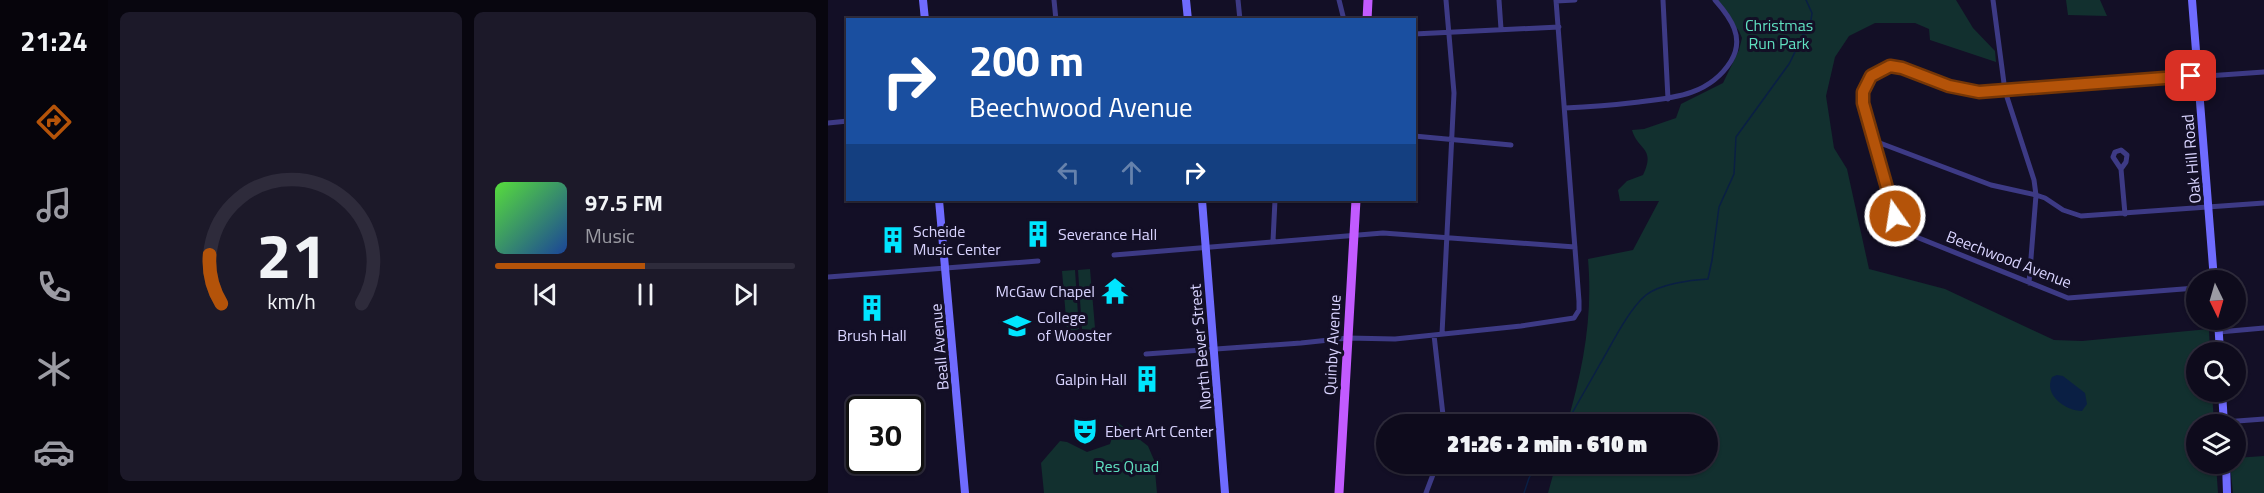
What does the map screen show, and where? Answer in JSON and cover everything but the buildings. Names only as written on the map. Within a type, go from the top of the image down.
[{"type":"main road","points":[[1367,18],[1368,0]]},
{"type":"main road","name":"Quinby Avenue","points":[[1339,493],[1356,201]]},
{"type":"street","points":[[923,0],[925,18]]},
{"type":"street","points":[[1054,0],[1056,18]]},
{"type":"street","points":[[1186,0],[1188,18]]},
{"type":"street","points":[[1238,0],[1240,18]]},
{"type":"street","points":[[1339,0],[1344,18]]},
{"type":"street","points":[[1442,334],[1454,93],[1446,0]]},
{"type":"street","points":[[1499,0],[1502,29]]},
{"type":"street","points":[[1146,354],[1348,338],[1395,339],[1571,320],[1579,310],[1556,1],[1575,0]]},
{"type":"street","points":[[1663,0],[1668,99]]},
{"type":"street","points":[[1565,108],[1668,99],[1699,90],[1718,77],[1737,48],[1735,27],[1715,0]]},
{"type":"street","points":[[1993,0],[2005,91],[2036,195],[2029,283]]},
{"type":"street","name":"Oak Hill Road","points":[[2192,0],[2213,270]]},
{"type":"street","points":[[1416,34],[1559,27]]},
{"type":"street","name":"Beechwood Avenue","points":[[2186,289],[2068,298],[1909,234],[1899,226],[1895,216],[1865,114],[1863,92],[1871,76],[1886,68],[1902,68],[1963,90],[1979,92],[2264,72]]},
{"type":"street","points":[[828,123],[846,121]]},
{"type":"street","points":[[1416,136],[1511,145]]},
{"type":"street","points":[[1872,140],[1991,185],[2045,198],[2063,210],[2081,216],[2264,203]]},
{"type":"street","points":[[2121,169],[2125,214]]},
{"type":"street","name":"Beall Avenue","points":[[939,201],[965,493]]},
{"type":"street","name":"North Bever Street","points":[[1202,201],[1225,493]]},
{"type":"street","points":[[1273,241],[1275,201]]},
{"type":"street","points":[[1114,255],[1383,233],[1575,247]]},
{"type":"street","points":[[828,277],[1038,261]]},
{"type":"street","points":[[2220,342],[2219,332],[2264,328]]},
{"type":"street","points":[[1434,335],[1443,414]]},
{"type":"street","points":[[2246,421],[2264,419]]},
{"type":"street","points":[[1426,493],[1433,474]]},
{"type":"street","points":[[2226,474],[2227,493]]},
{"type":"green space","name":"Christmas Run Park","points":[[1716,0],[1956,0],[1973,28],[1995,51],[1996,62],[1930,40],[1929,29],[1915,23],[1875,23],[1849,36],[1835,57],[1826,96],[1834,148],[1847,169],[1869,269],[1945,289],[2054,340],[2082,341],[2209,330],[2210,342],[2186,342],[2186,402],[2213,402],[2213,414],[2186,414],[2186,474],[2217,474],[2218,493],[1548,493],[1553,474],[1718,474],[1718,414],[1570,414],[1578,383],[1588,322],[1588,259],[1633,250],[1659,201],[1620,201],[1618,190],[1627,181],[1643,175],[1647,166],[1647,154],[1632,130],[1644,129],[1676,118],[1681,104],[1723,83],[1739,50],[1742,38]]},
{"type":"green space","points":[[2066,0],[2100,0],[2107,16],[2068,15]]},
{"type":"green space","points":[[1090,269],[1094,330],[1082,329],[1078,270]]},
{"type":"green space","points":[[1075,270],[1079,329],[1069,332],[1062,271]]},
{"type":"green space","name":"Res Quad","points":[[1117,422],[1148,446],[1154,460],[1157,493],[1044,493],[1041,463],[1060,441],[1087,452],[1110,444]]},
{"type":"green space","points":[[2264,456],[2264,493],[2233,493],[2231,474],[2246,474],[2246,457]]},
{"type":"water","points":[[2063,376],[2085,393],[2087,404],[2082,411],[2063,405],[2053,396],[2050,384],[2052,377]]},
{"type":"waterway","points":[[1572,414],[1639,301],[1652,291],[1667,285],[1708,279],[1719,207],[1734,174],[1736,137],[1789,64],[1801,38],[1810,27],[1812,13],[1806,0]]},
{"type":"waterway","points":[[1524,493],[1531,474]]},
{"type":"place","name":"Severance Hall","points":[[1038,234]]},
{"type":"place","name":"Scheide Music Center","points":[[893,240]]},
{"type":"place","name":"McGaw Chapel","points":[[1115,291]]},
{"type":"place","name":"Brush Hall","points":[[872,308]]},
{"type":"place","name":"College of Wooster","points":[[1017,326]]},
{"type":"place","name":"Galpin Hall","points":[[1147,379]]},
{"type":"place","name":"Ebert Art Center","points":[[1085,431]]},
{"type":"route","points":[[1895,216],[1863,103],[1863,92],[1867,81],[1876,72],[1890,66],[1897,66],[1949,86],[1979,92],[2191,76]]}]
